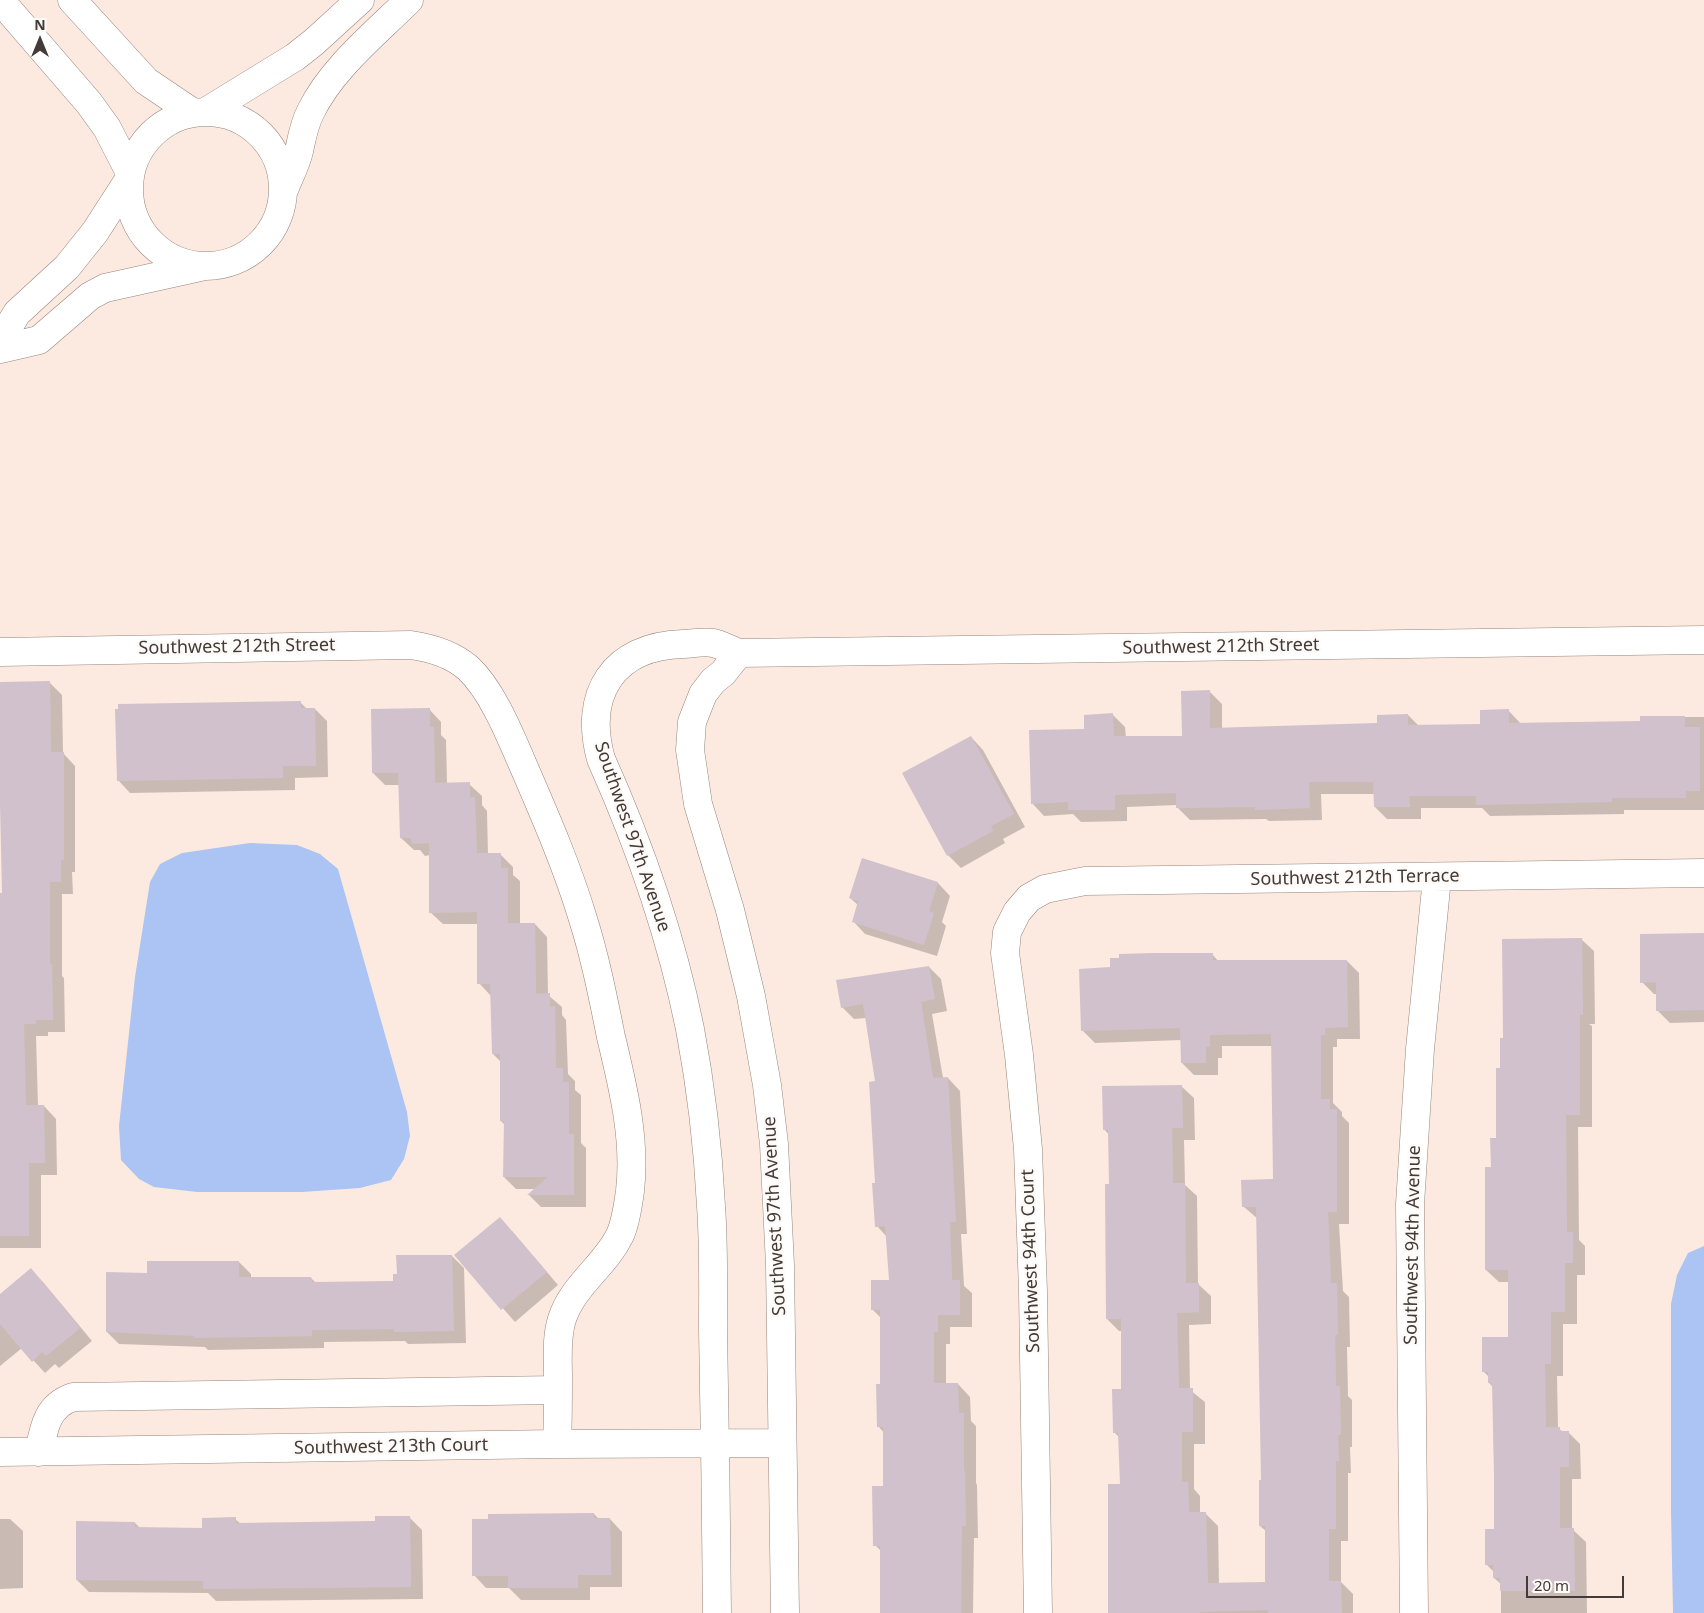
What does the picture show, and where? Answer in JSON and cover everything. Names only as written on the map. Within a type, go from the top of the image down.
[{"type":"street","points":[[0,0],[89,103],[107,128],[128,177],[133,217],[149,243],[175,260],[204,266]]},
{"type":"street","points":[[72,0],[146,81],[200,112]]},
{"type":"street","points":[[200,112],[273,72],[295,57],[360,0]]},
{"type":"street","points":[[0,349],[39,340],[90,296],[105,288],[235,261],[260,245],[278,220],[284,190],[299,153],[303,132],[311,111],[336,73],[409,0]]},
{"type":"street","points":[[0,341],[17,313],[68,267],[96,232],[128,177],[134,158],[151,132],[177,116],[200,112],[237,117],[262,135],[278,160],[284,190]]},
{"type":"street","name":"Southwest 212th Street","points":[[738,653],[1704,640]]},
{"type":"street","name":"Southwest 97th Avenue","points":[[717,1613],[712,1208],[702,1108],[690,1030],[677,971],[642,857],[601,759],[595,725],[596,706],[603,690],[616,669],[628,658],[642,651],[673,644],[712,643],[738,653],[699,701],[692,722],[690,737],[691,758],[698,804],[730,910],[751,996],[767,1085],[774,1144],[778,1204],[784,1613]]},
{"type":"street","name":"Southwest 212th Street","points":[[0,652],[411,645],[428,647],[457,660],[478,679],[503,721],[554,834],[571,881],[584,921],[601,990],[626,1101],[631,1139],[630,1182],[624,1222],[620,1235],[613,1247],[579,1286],[562,1319],[558,1348],[558,1390]]},
{"type":"street","name":"Southwest 212th Terrace","points":[[1016,912],[1029,898],[1044,889],[1085,881],[1437,878],[1704,873]]},
{"type":"street","name":"Southwest 94th Avenue","points":[[1414,1613],[1410,1204],[1420,1049],[1437,878]]},
{"type":"street","name":"Southwest 94th Court","points":[[1016,912],[1007,932],[1005,953],[1019,1055],[1028,1158],[1033,1291],[1038,1613]]},
{"type":"street","points":[[39,1452],[46,1422],[53,1410],[64,1400],[73,1397],[558,1390],[558,1444]]},
{"type":"street","name":"Southwest 213th Court","points":[[0,1452],[782,1442]]},
{"type":"water","points":[[250,843],[297,845],[320,854],[338,869],[407,1112],[410,1136],[404,1159],[391,1180],[360,1188],[302,1192],[197,1192],[154,1187],[139,1179],[121,1160],[119,1126],[135,977],[150,882],[160,864],[182,853]]},
{"type":"water","points":[[1704,1246],[1704,1613],[1673,1613],[1671,1304],[1677,1275],[1688,1253]]},
{"type":"building","points":[[50,681],[51,752],[64,752],[64,860],[61,860],[61,882],[50,882],[50,964],[52,964],[53,1020],[36,1020],[36,1024],[24,1024],[26,1105],[44,1105],[45,1163],[29,1163],[29,1236],[0,1236],[0,893],[2,893],[0,682]]},
{"type":"building","points":[[1210,690],[1210,728],[1377,723],[1377,715],[1408,714],[1408,725],[1480,724],[1480,710],[1509,709],[1509,723],[1640,721],[1640,716],[1685,716],[1685,727],[1700,727],[1700,791],[1686,791],[1686,798],[1612,798],[1612,802],[1476,805],[1476,796],[1409,796],[1410,807],[1374,807],[1373,782],[1309,782],[1310,808],[1255,810],[1255,807],[1176,808],[1176,793],[1115,795],[1115,810],[1068,810],[1068,802],[1031,804],[1029,730],[1084,729],[1084,715],[1113,713],[1114,736],[1182,736],[1181,691]]},
{"type":"building","points":[[301,701],[301,708],[315,708],[316,766],[283,766],[283,778],[117,781],[115,709],[118,709],[118,704]]},
{"type":"building","points":[[430,708],[430,727],[434,727],[435,783],[470,782],[470,797],[475,797],[477,853],[501,853],[501,868],[508,868],[508,923],[535,923],[536,994],[550,993],[550,1007],[555,1006],[556,1068],[563,1068],[563,1082],[569,1082],[569,1134],[574,1134],[574,1195],[527,1195],[548,1177],[503,1177],[504,1121],[500,1121],[500,1054],[492,1054],[490,984],[477,984],[477,912],[429,913],[429,843],[412,844],[411,838],[400,838],[398,773],[372,773],[371,709]]},
{"type":"building","points":[[971,736],[1014,814],[991,826],[993,831],[947,856],[902,773]]},
{"type":"building","points":[[862,858],[938,882],[929,911],[934,913],[924,945],[852,922],[858,901],[849,898]]},
{"type":"building","points":[[1704,933],[1704,1010],[1656,1011],[1656,982],[1640,983],[1640,934]]},
{"type":"building","points":[[1582,938],[1583,1015],[1580,1015],[1580,1115],[1566,1115],[1567,1232],[1573,1232],[1573,1263],[1565,1263],[1565,1312],[1551,1312],[1551,1364],[1545,1364],[1546,1427],[1560,1427],[1560,1431],[1569,1431],[1569,1467],[1560,1467],[1560,1528],[1574,1528],[1575,1591],[1500,1591],[1500,1578],[1493,1578],[1493,1565],[1485,1565],[1485,1529],[1494,1529],[1494,1475],[1492,1383],[1488,1383],[1488,1372],[1482,1372],[1482,1337],[1508,1337],[1508,1270],[1485,1270],[1485,1167],[1491,1167],[1490,1138],[1496,1138],[1496,1068],[1500,1068],[1500,1038],[1503,1038],[1502,939]]},
{"type":"building","points":[[1213,953],[1213,960],[1347,960],[1348,1027],[1325,1028],[1325,1035],[1321,1035],[1321,1099],[1330,1099],[1330,1109],[1337,1109],[1337,1212],[1328,1212],[1331,1283],[1337,1283],[1338,1335],[1335,1335],[1336,1386],[1340,1386],[1341,1435],[1338,1435],[1339,1461],[1336,1461],[1336,1529],[1329,1529],[1329,1581],[1341,1581],[1342,1613],[1268,1613],[1268,1610],[1200,1613],[1108,1613],[1108,1484],[1120,1484],[1118,1433],[1113,1433],[1112,1389],[1121,1389],[1121,1319],[1106,1319],[1105,1184],[1109,1184],[1108,1130],[1103,1130],[1102,1086],[1182,1085],[1183,1128],[1172,1128],[1173,1183],[1185,1183],[1186,1283],[1199,1283],[1199,1312],[1177,1313],[1179,1388],[1193,1388],[1193,1432],[1182,1432],[1182,1482],[1188,1482],[1189,1512],[1206,1512],[1208,1583],[1265,1582],[1265,1526],[1259,1526],[1259,1480],[1261,1480],[1256,1207],[1242,1207],[1241,1180],[1273,1179],[1271,1034],[1210,1035],[1210,1047],[1206,1047],[1206,1063],[1181,1063],[1180,1028],[1081,1031],[1079,969],[1110,967],[1110,958],[1119,958],[1119,954]]},
{"type":"building","points":[[929,966],[935,999],[921,1002],[933,1078],[948,1077],[956,1222],[950,1222],[952,1280],[960,1280],[960,1315],[938,1315],[938,1332],[934,1332],[934,1383],[958,1383],[959,1413],[964,1413],[966,1526],[962,1526],[961,1613],[880,1613],[880,1546],[873,1546],[872,1486],[883,1486],[883,1427],[877,1427],[876,1384],[880,1384],[880,1310],[871,1310],[871,1280],[889,1280],[885,1226],[875,1227],[872,1183],[875,1183],[869,1082],[875,1081],[863,1004],[841,1008],[836,980]]},
{"type":"building","points":[[500,1217],[547,1272],[501,1310],[454,1255]]},
{"type":"building","points":[[396,1255],[452,1255],[454,1331],[394,1332],[394,1329],[312,1330],[312,1336],[194,1338],[194,1336],[106,1332],[106,1272],[147,1273],[147,1261],[239,1261],[239,1277],[311,1277],[312,1282],[393,1281],[393,1274],[397,1274]]},
{"type":"building","points":[[31,1268],[80,1328],[46,1356],[42,1352],[32,1362],[0,1324],[0,1294]]},
{"type":"building","points":[[594,1513],[594,1518],[610,1518],[611,1575],[578,1575],[578,1588],[508,1588],[508,1576],[472,1576],[472,1519],[488,1519],[488,1514]]},
{"type":"building","points":[[375,1516],[410,1516],[411,1587],[203,1589],[203,1581],[76,1580],[76,1521],[135,1522],[135,1527],[202,1528],[202,1518],[236,1517],[236,1523],[375,1521]]}]
